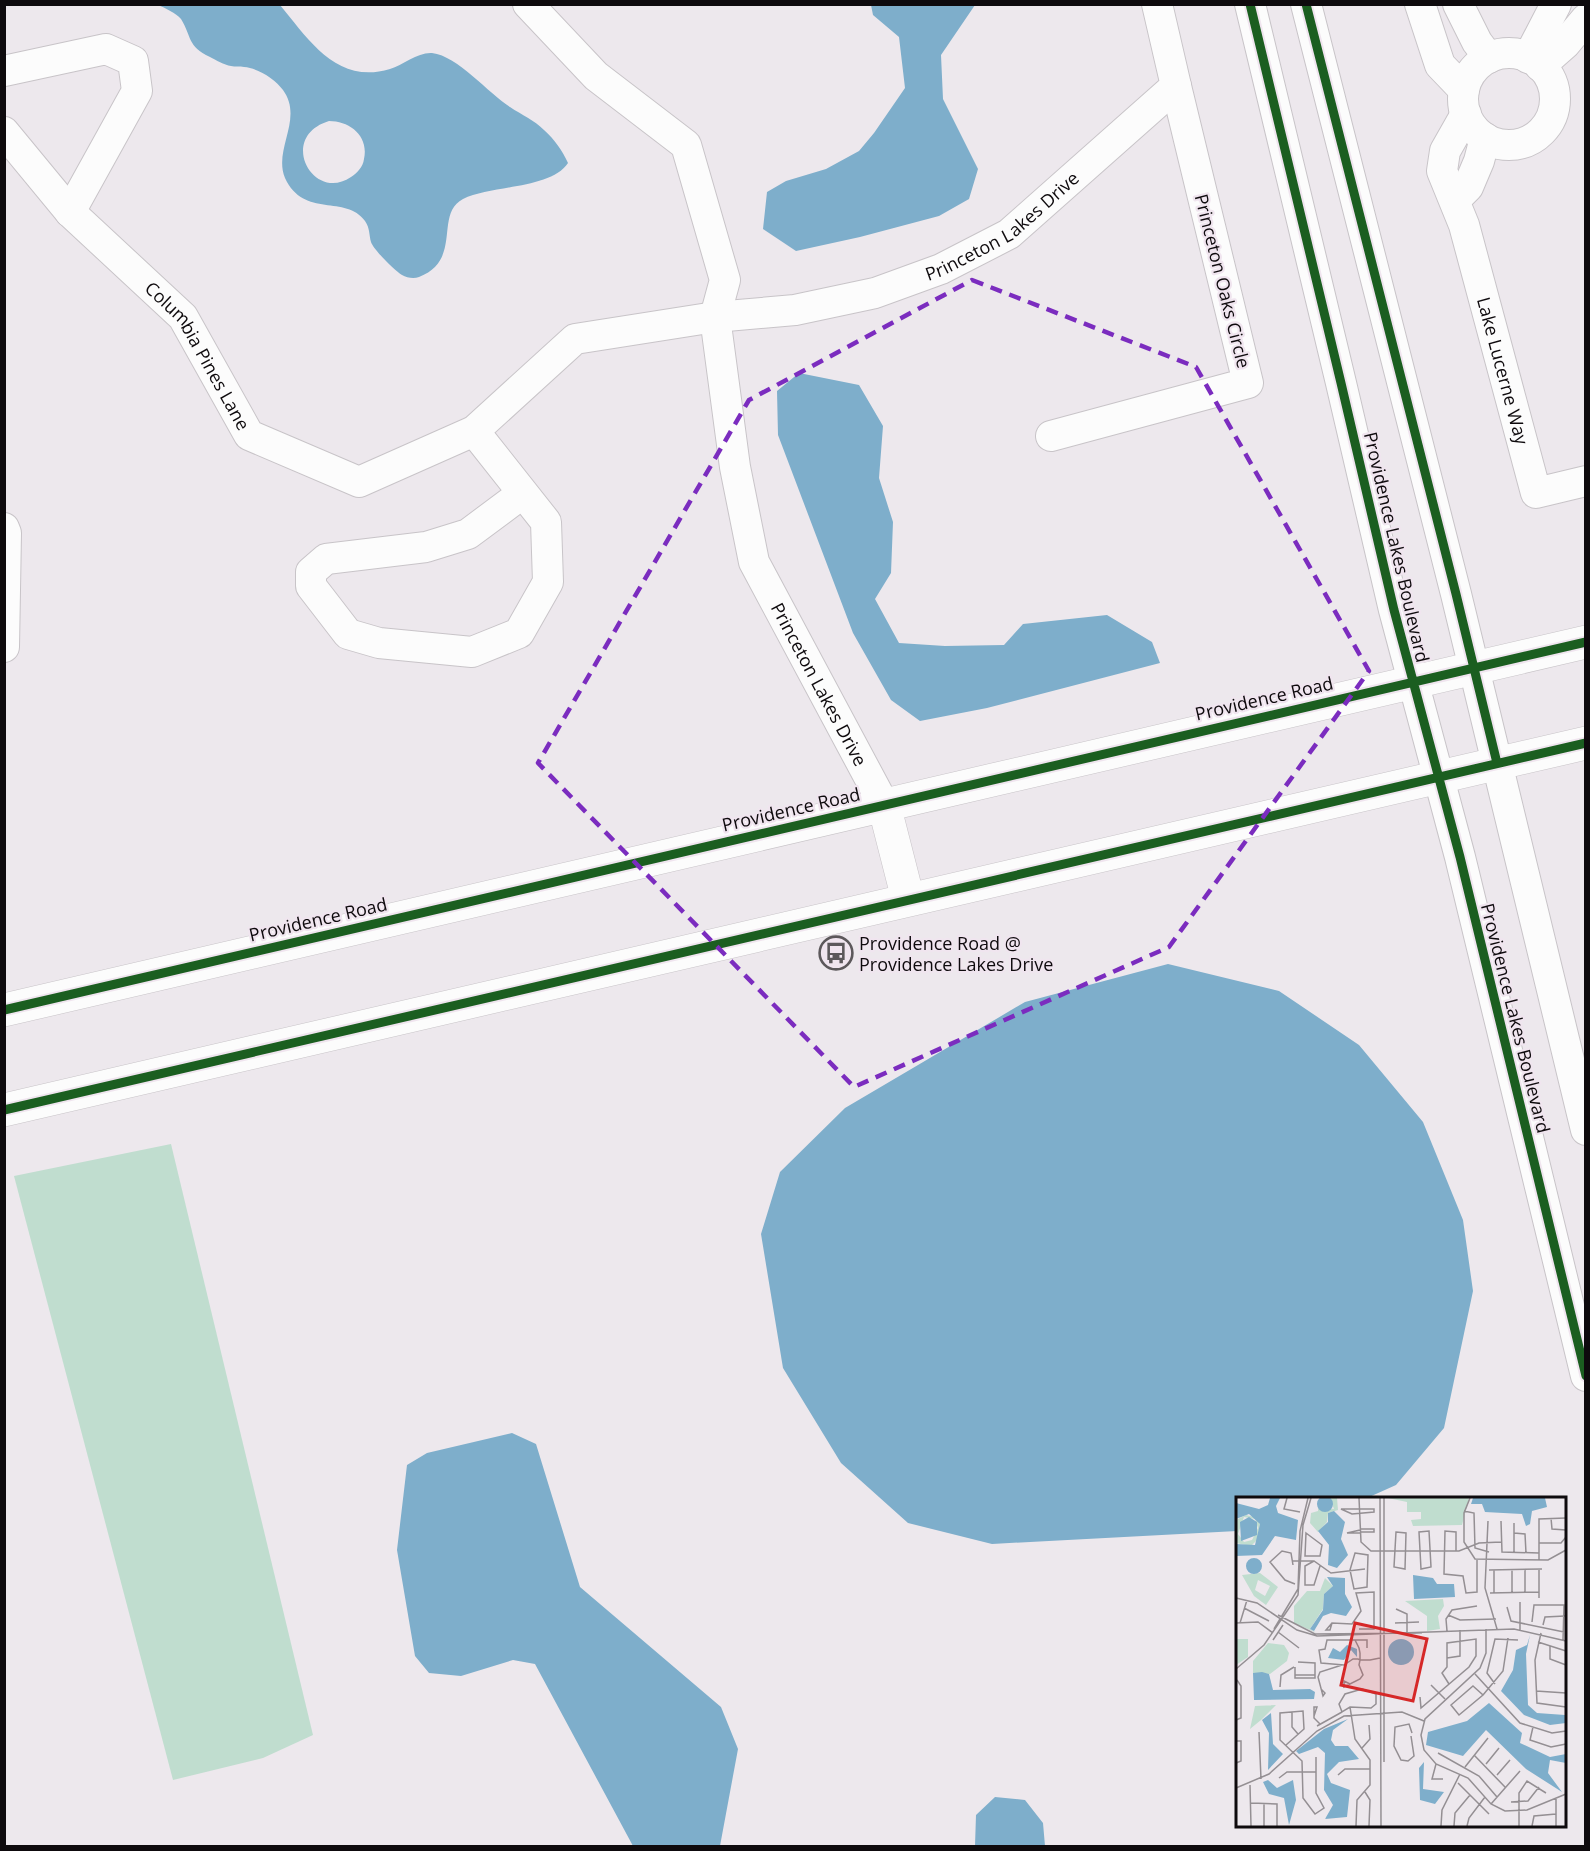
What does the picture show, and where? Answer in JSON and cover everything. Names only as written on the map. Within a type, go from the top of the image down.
[{"type":"main road","name":"Providence Road","points":[[4,1010],[1586,642]]},
{"type":"main road","points":[[4,1110],[1586,743]]},
{"type":"main road","points":[[884,805],[908,899]]},
{"type":"street","name":"Princeton Lakes Drive","points":[[528,4],[596,76],[686,145],[725,280],[715,317],[735,467],[754,562],[884,805]]},
{"type":"street","points":[[1157,4],[1176,86]]},
{"type":"street","name":"Providence Lakes Boulevard","points":[[1250,4],[1394,610],[1460,857],[1581,1335],[1586,1376]]},
{"type":"street","points":[[1306,4],[1497,763],[1586,1130]]},
{"type":"street","points":[[1420,4],[1440,65],[1465,102],[1474,129],[1485,138],[1498,144],[1513,145],[1527,142],[1540,133],[1549,121],[1554,107],[1554,92],[1549,78],[1534,62],[1515,54],[1502,54],[1489,58],[1477,66],[1469,77],[1465,102]]},
{"type":"street","points":[[1458,4],[1477,42],[1489,58]]},
{"type":"street","points":[[1534,62],[1556,4]]},
{"type":"street","points":[[1534,62],[1564,44],[1586,19]]},
{"type":"street","points":[[4,71],[106,49],[133,61],[137,91],[70,212]]},
{"type":"street","name":"Princeton Lakes Drive","points":[[715,317],[795,310],[875,293],[941,269],[1010,234],[1176,86]]},
{"type":"street","name":"Princeton Oaks Circle","points":[[1051,436],[1248,383],[1176,86]]},
{"type":"street","name":"Lake Lucerne Way","points":[[1465,102],[1445,151],[1442,171],[1464,225],[1536,493],[1586,481]]},
{"type":"street","name":"Columbia Pines Lane","points":[[4,132],[70,212],[183,317],[249,435],[359,482],[474,431],[574,339],[715,317]]},
{"type":"street","points":[[1455,200],[1468,187],[1479,161],[1485,138]]},
{"type":"street","points":[[474,431],[546,522],[548,582],[519,633],[472,652],[379,643],[348,634],[311,586],[311,572],[326,559],[426,548],[468,534],[523,494]]},
{"type":"street","points":[[4,528],[6,533],[4,647]]},
{"type":"highlighted area","points":[[972,280],[1196,367],[1369,671],[1169,947],[854,1087],[538,763],[749,400]]},
{"type":"green space","points":[[171,1144],[313,1735],[263,1758],[173,1780],[14,1176]]},
{"type":"water","points":[[158,5],[280,5],[326,56],[355,71],[371,72],[390,69],[427,53],[442,56],[462,68],[501,101],[540,126],[558,145],[568,163],[548,178],[475,194],[463,199],[450,215],[445,249],[440,260],[432,269],[419,277],[406,277],[394,269],[376,250],[371,242],[367,224],[357,213],[314,203],[293,191],[285,178],[282,167],[290,112],[289,101],[280,86],[260,72],[226,65],[203,53],[191,41],[181,19]],"holes":[[[329,121],[337,122],[356,131],[364,143],[365,151],[359,170],[351,177],[337,183],[324,181],[314,175],[306,165],[303,153],[305,140],[313,129]]]},
{"type":"water","points":[[871,5],[975,5],[941,55],[943,99],[978,169],[969,199],[939,216],[796,251],[763,229],[767,192],[786,181],[826,169],[859,151],[905,88],[899,37],[873,15]]},
{"type":"water","points":[[799,373],[859,385],[883,426],[879,478],[893,522],[891,573],[875,599],[899,643],[945,646],[1004,645],[1023,624],[1107,615],[1152,642],[1160,663],[987,708],[920,721],[891,700],[853,633],[778,435],[777,391]]},
{"type":"water","points":[[1168,964],[1279,991],[1359,1045],[1423,1122],[1463,1220],[1473,1291],[1444,1428],[1396,1485],[1369,1497],[1236,1497],[1236,1531],[992,1544],[908,1523],[841,1463],[783,1368],[761,1234],[780,1172],[845,1108],[1025,1002]]},
{"type":"water","points":[[512,1433],[536,1444],[580,1587],[721,1707],[738,1749],[720,1846],[633,1846],[535,1664],[513,1660],[461,1676],[429,1673],[415,1656],[397,1550],[407,1465],[427,1453]]},
{"type":"water","points":[[995,1797],[1025,1800],[1043,1823],[1045,1846],[975,1846],[976,1815]]},
{"type":"cycle path","points":[[1250,4],[1394,610],[1460,857],[1586,1376]]},
{"type":"cycle path","points":[[1306,4],[1497,763]]},
{"type":"cycle path","points":[[4,1010],[1586,642]]},
{"type":"cycle path","points":[[4,1110],[1586,743]]},
{"type":"place","name":"Providence Road @ Providence Lakes Drive","points":[[836,953]]}]
